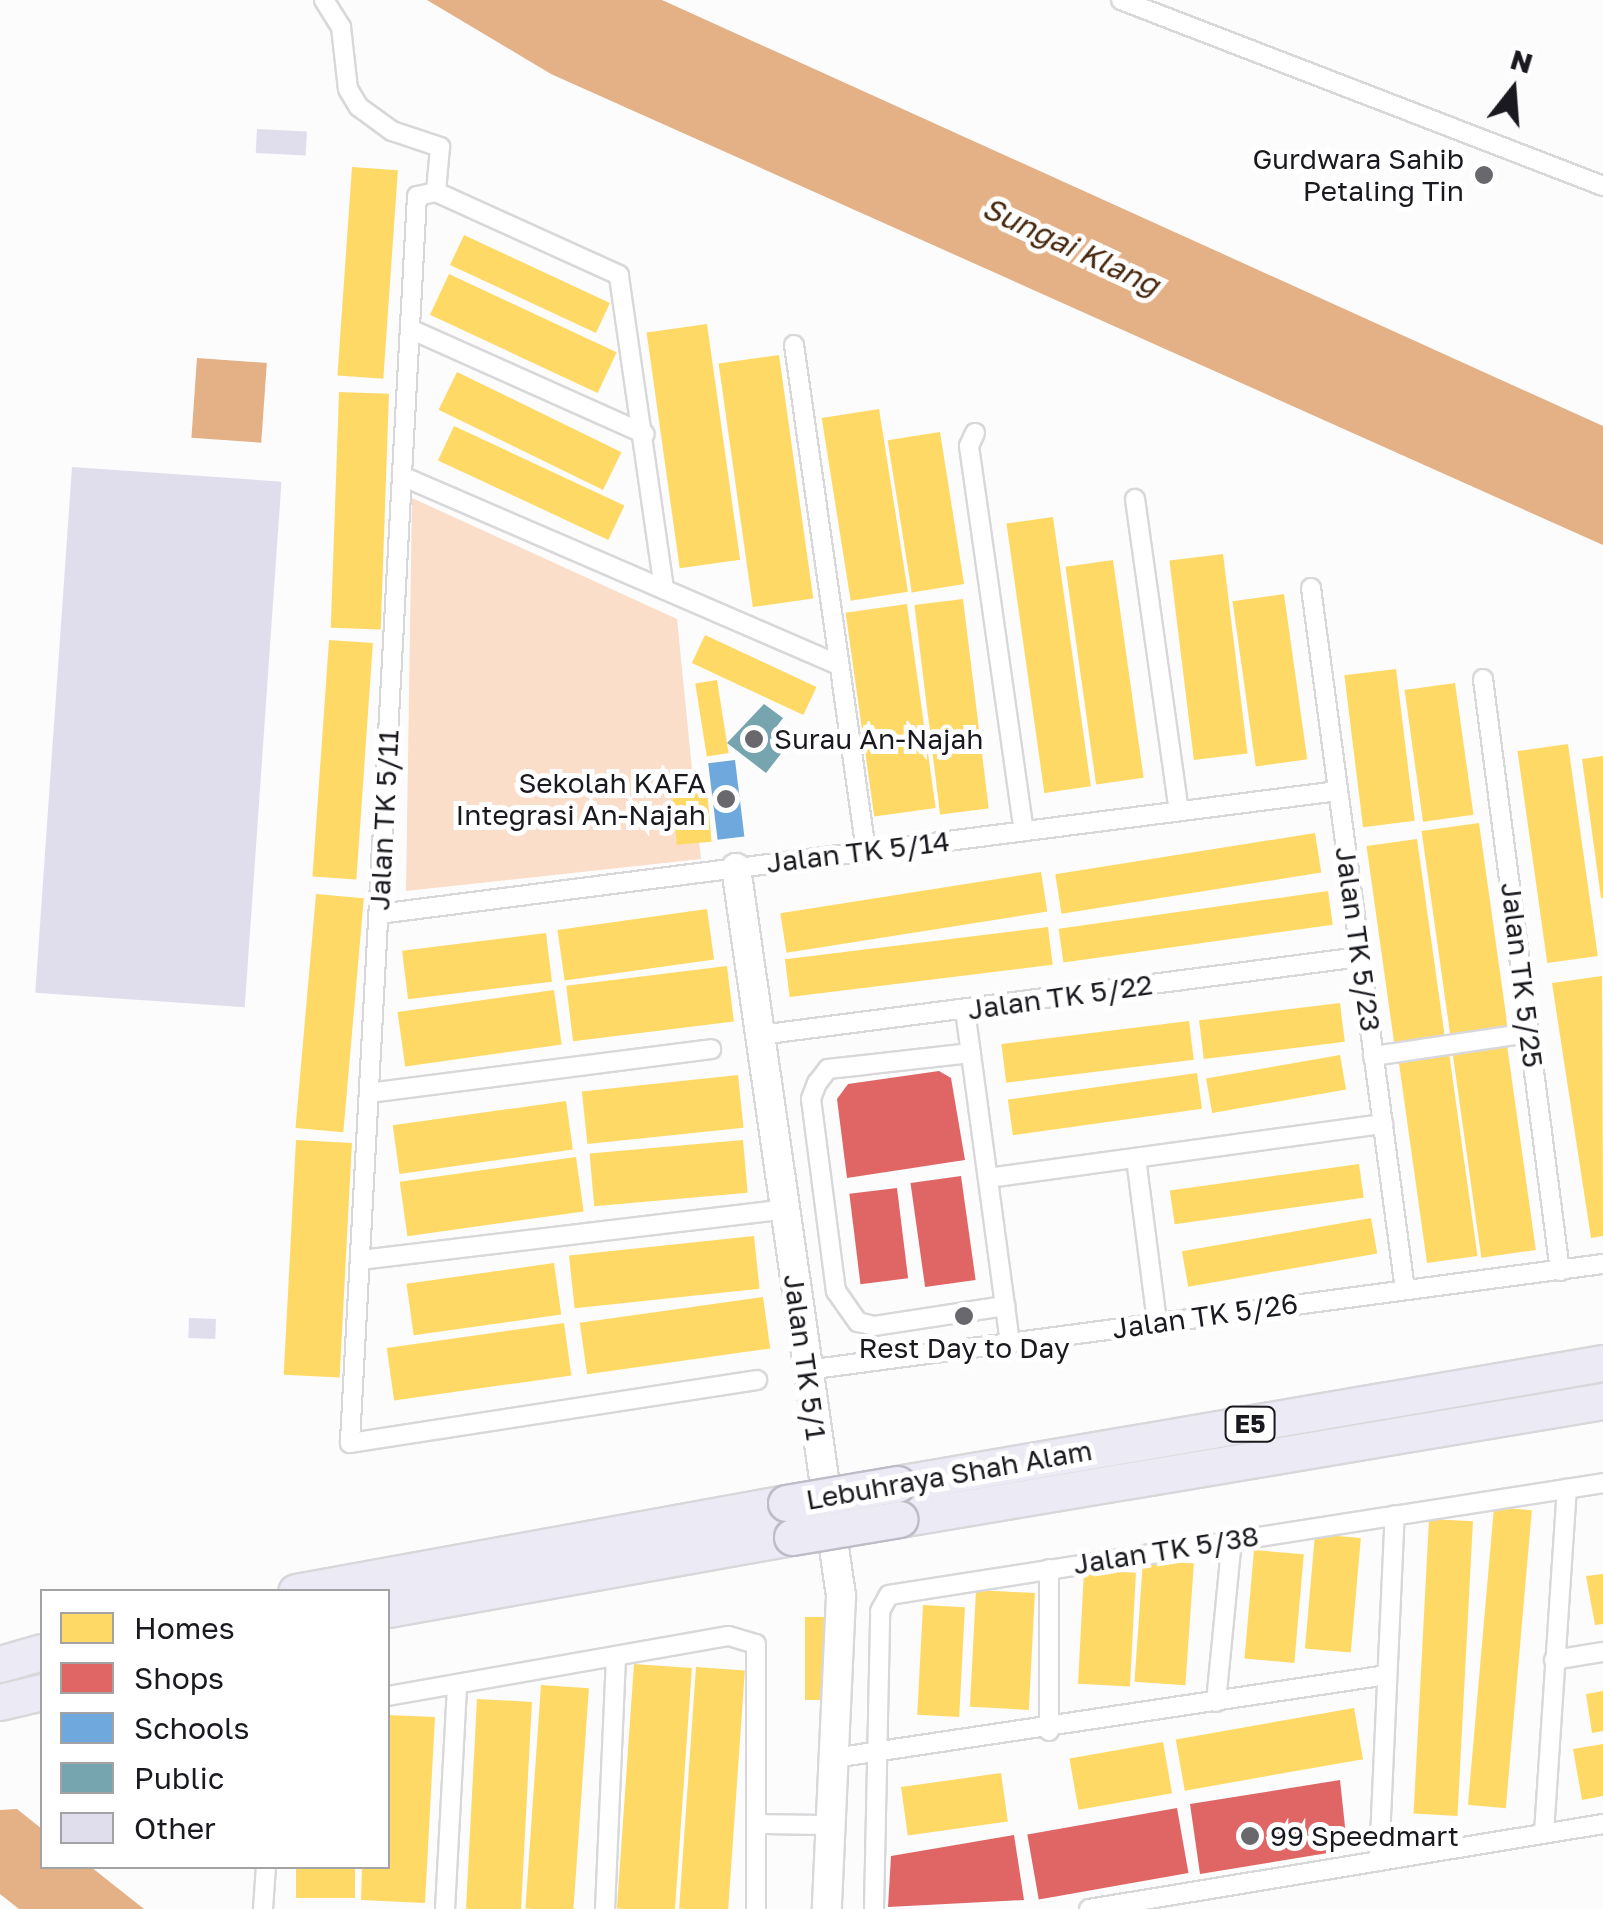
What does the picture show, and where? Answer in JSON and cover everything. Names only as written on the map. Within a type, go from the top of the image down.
[{"type":"highway","name":"Lebuhraya Shah Alam","points":[[317,1589],[898,1501],[1603,1363]]},
{"type":"highway","name":"Lebuhraya Shah Alam","points":[[898,1501],[1603,1401]]},
{"type":"highway","name":"Lebuhraya Shah Alam","points":[[390,1609],[789,1520]]},
{"type":"highway","points":[[0,1664],[40,1653]]},
{"type":"highway","points":[[0,1702],[40,1692]]},
{"type":"street","name":"Jalan TK 5/11","points":[[324,0],[341,27],[359,106],[392,131],[440,146],[427,194],[410,329],[350,1443],[756,1380]]},
{"type":"street","points":[[1121,0],[1603,186]]},
{"type":"street","points":[[427,194],[619,275],[645,434],[664,589]]},
{"type":"street","points":[[410,329],[645,434]]},
{"type":"street","points":[[794,346],[866,851]]},
{"type":"street","points":[[975,433],[969,446],[1024,831]]},
{"type":"street","points":[[402,476],[839,665]]},
{"type":"street","points":[[1135,499],[1180,811]]},
{"type":"street","name":"Jalan TK 5/23","points":[[1311,588],[1404,1290]]},
{"type":"street","name":"Jalan TK 5/25","points":[[1483,679],[1560,1271]]},
{"type":"street","name":"Jalan TK 5/14","points":[[379,914],[1338,791]]},
{"type":"street","name":"Jalan TK 5/1","points":[[736,868],[841,1596],[828,1909]]},
{"type":"street","name":"Jalan TK 5/22","points":[[760,1036],[1360,957]]},
{"type":"street","points":[[965,1010],[1010,1342]]},
{"type":"street","points":[[1374,1056],[1530,1033]]},
{"type":"street","points":[[369,1093],[711,1049]]},
{"type":"street","points":[[971,1053],[828,1070],[817,1083],[811,1099],[836,1290],[858,1322],[874,1326],[1005,1306]]},
{"type":"street","points":[[988,1178],[1383,1124]]},
{"type":"street","points":[[1136,1158],[1157,1322]]},
{"type":"street","points":[[360,1260],[784,1209]]},
{"type":"street","name":"Jalan TK 5/26","points":[[807,1370],[1603,1264]]},
{"type":"street","name":"Jalan TK 5/38","points":[[874,1909],[880,1611],[889,1596],[1603,1484]]},
{"type":"street","points":[[1544,1834],[1566,1489]]},
{"type":"street","points":[[1379,1860],[1395,1515]]},
{"type":"street","points":[[1216,1702],[1232,1540]]},
{"type":"street","points":[[1049,1568],[1049,1731]]},
{"type":"street","points":[[390,1696],[729,1636],[763,1656],[756,1909]]},
{"type":"street","points":[[1554,1660],[1603,1652]]},
{"type":"street","points":[[605,1909],[616,1658]]},
{"type":"street","points":[[834,1758],[1049,1731],[1388,1675]]},
{"type":"street","points":[[445,1909],[456,1685]]},
{"type":"street","points":[[759,1824],[831,1825]]},
{"type":"street","points":[[1088,1909],[1603,1824]]},
{"type":"street","points":[[264,1909],[266,1869]]},
{"type":"shaded area","points":[[412,498],[677,619],[701,859],[406,891]]},
{"type":"water","name":"Sungai Klang","points":[[427,0],[662,0],[1603,426],[1603,545],[551,74]]},
{"type":"water","points":[[197,358],[267,363],[261,443],[191,438]]},
{"type":"water","points":[[17,1809],[40,1827],[40,1869],[94,1869],[144,1909],[19,1909],[0,1894],[0,1810]]},
{"type":"building: Homes","points":[[352,167],[398,170],[383,379],[337,375]]},
{"type":"building: Homes","points":[[464,235],[610,303],[596,333],[450,265]]},
{"type":"building: Homes","points":[[449,274],[617,352],[598,393],[430,315]]},
{"type":"building: Homes","points":[[707,324],[740,560],[680,568],[647,332]]},
{"type":"building: Homes","points":[[779,355],[813,599],[753,607],[719,363]]},
{"type":"building: Homes","points":[[457,372],[621,452],[603,490],[439,410]]},
{"type":"building: Homes","points":[[339,392],[389,394],[381,630],[331,628]]},
{"type":"building: Homes","points":[[879,409],[908,592],[851,601],[822,418]]},
{"type":"building: Homes","points":[[454,426],[624,505],[608,540],[438,460]]},
{"type":"building: Homes","points":[[940,432],[964,584],[912,592],[888,440]]},
{"type":"building: Homes","points":[[1053,517],[1091,786],[1044,793],[1006,524]]},
{"type":"building: Homes","points":[[1223,554],[1247,754],[1194,760],[1169,561]]},
{"type":"building: Homes","points":[[1113,560],[1144,778],[1096,785],[1065,567]]},
{"type":"building: Homes","points":[[1284,594],[1307,759],[1256,767],[1233,601]]},
{"type":"building: Homes","points":[[963,599],[989,808],[940,814],[914,605]]},
{"type":"building: Homes","points":[[907,604],[936,808],[874,817],[846,613]]},
{"type":"building: Homes","points":[[705,635],[816,687],[803,715],[692,663]]},
{"type":"building: Homes","points":[[329,640],[373,643],[356,879],[312,876]]},
{"type":"building: Homes","points":[[1396,669],[1415,821],[1363,827],[1344,675]]},
{"type":"building: Homes","points":[[717,680],[729,753],[707,757],[695,683]]},
{"type":"building: Homes","points":[[1455,683],[1474,815],[1423,822],[1404,690]]},
{"type":"building: Homes","points":[[1568,744],[1598,956],[1547,963],[1517,751]]},
{"type":"building: Homes","points":[[1603,756],[1603,898],[1601,898],[1582,759]]},
{"type":"building: Homes","points":[[707,789],[712,842],[677,845],[672,792]]},
{"type":"building: Homes","points":[[1479,823],[1508,1031],[1451,1039],[1422,831]]},
{"type":"building: Homes","points":[[1315,833],[1321,873],[1061,914],[1055,874]]},
{"type":"building: Homes","points":[[1417,839],[1445,1037],[1394,1044],[1366,846]]},
{"type":"building: Homes","points":[[1041,872],[1047,912],[787,953],[780,913]]},
{"type":"building: Homes","points":[[1328,891],[1333,925],[1063,963],[1059,929]]},
{"type":"building: Homes","points":[[316,894],[364,898],[343,1132],[296,1128]]},
{"type":"building: Homes","points":[[707,909],[714,960],[565,981],[557,930]]},
{"type":"building: Homes","points":[[1048,927],[1053,965],[790,997],[785,959]]},
{"type":"building: Homes","points":[[546,933],[552,982],[408,999],[402,951]]},
{"type":"building: Homes","points":[[727,966],[734,1022],[573,1041],[566,986]]},
{"type":"building: Homes","points":[[1602,976],[1603,1236],[1591,1238],[1552,983]]},
{"type":"building: Homes","points":[[554,990],[562,1044],[405,1066],[398,1012]]},
{"type":"building: Homes","points":[[1340,1003],[1345,1042],[1204,1059],[1199,1020]]},
{"type":"building: Homes","points":[[1189,1021],[1194,1060],[1006,1083],[1001,1044]]},
{"type":"building: Homes","points":[[1507,1045],[1536,1250],[1481,1258],[1453,1053]]},
{"type":"building: Homes","points":[[1449,1053],[1478,1256],[1427,1263],[1398,1060]]},
{"type":"building: Homes","points":[[1340,1055],[1346,1089],[1212,1113],[1206,1079]]},
{"type":"building: Homes","points":[[1197,1073],[1202,1109],[1013,1135],[1008,1100]]},
{"type":"building: Homes","points":[[738,1075],[744,1128],[587,1144],[582,1091]]},
{"type":"building: Homes","points":[[566,1101],[573,1150],[400,1174],[393,1125]]},
{"type":"building: Homes","points":[[296,1140],[352,1143],[340,1378],[284,1375]]},
{"type":"building: Homes","points":[[743,1140],[748,1193],[594,1206],[590,1153]]},
{"type":"building: Homes","points":[[576,1157],[584,1211],[407,1236],[400,1182]]},
{"type":"building: Homes","points":[[1359,1164],[1364,1198],[1175,1224],[1170,1191]]},
{"type":"building: Homes","points":[[1371,1218],[1377,1253],[1188,1287],[1182,1251]]},
{"type":"building: Homes","points":[[754,1236],[760,1289],[575,1308],[569,1255]]},
{"type":"building: Homes","points":[[554,1263],[561,1314],[414,1335],[406,1284]]},
{"type":"building: Homes","points":[[763,1297],[770,1348],[587,1374],[580,1323]]},
{"type":"building: Homes","points":[[564,1323],[571,1375],[394,1400],[387,1348]]},
{"type":"building: Homes","points":[[1494,1507],[1532,1510],[1506,1808],[1468,1805]]},
{"type":"building: Homes","points":[[1429,1519],[1473,1521],[1458,1816],[1414,1814]]},
{"type":"building: Homes","points":[[1315,1534],[1361,1538],[1351,1653],[1305,1649]]},
{"type":"building: Homes","points":[[1254,1550],[1304,1554],[1294,1663],[1245,1659]]},
{"type":"building: Homes","points":[[1143,1560],[1194,1564],[1185,1685],[1134,1682]]},
{"type":"building: Homes","points":[[1084,1570],[1136,1573],[1130,1687],[1078,1684]]},
{"type":"building: Homes","points":[[1603,1574],[1603,1624],[1595,1625],[1586,1576]]},
{"type":"building: Homes","points":[[976,1590],[1035,1593],[1029,1710],[970,1707]]},
{"type":"building: Homes","points":[[923,1605],[965,1607],[959,1717],[917,1715]]},
{"type":"building: Homes","points":[[805,1617],[827,1617],[827,1700],[805,1700]]},
{"type":"building: Homes","points":[[634,1664],[692,1668],[675,1909],[617,1908]]},
{"type":"building: Homes","points":[[696,1667],[745,1670],[728,1909],[679,1908]]},
{"type":"building: Homes","points":[[541,1685],[589,1688],[573,1909],[525,1908]]},
{"type":"building: Homes","points":[[1603,1691],[1603,1731],[1592,1733],[1586,1694]]},
{"type":"building: Homes","points":[[477,1699],[532,1702],[521,1909],[466,1909]]},
{"type":"building: Homes","points":[[1354,1708],[1363,1759],[1185,1791],[1176,1739]]},
{"type":"building: Homes","points":[[390,1715],[435,1717],[425,1903],[361,1900],[362,1869],[390,1869]]},
{"type":"building: Homes","points":[[1163,1742],[1172,1793],[1078,1810],[1069,1758]]},
{"type":"building: Homes","points":[[1603,1744],[1603,1796],[1582,1800],[1573,1749]]},
{"type":"building: Homes","points":[[1001,1773],[1008,1822],[908,1836],[901,1787]]},
{"type":"building: Homes","points":[[296,1869],[355,1869],[355,1898],[296,1898]]},
{"type":"building: Shops","points":[[939,1071],[951,1078],[965,1160],[847,1178],[837,1099],[848,1084]]},
{"type":"building: Shops","points":[[961,1176],[976,1280],[925,1287],[910,1183]]},
{"type":"building: Shops","points":[[897,1188],[908,1278],[860,1284],[849,1194]]},
{"type":"building: Shops","points":[[1340,1780],[1346,1836],[1334,1852],[1200,1874],[1190,1804]]},
{"type":"building: Shops","points":[[1177,1808],[1188,1873],[1039,1899],[1027,1834]]},
{"type":"building: Shops","points":[[1014,1835],[1024,1900],[888,1907],[891,1856]]},
{"type":"building: Schools","name":"Sekolah KAFA Integrasi An-Najah","points":[[735,760],[744,836],[718,840],[708,763]]},
{"type":"building: Public","name":"Surau An-Najah","points":[[764,704],[783,718],[771,734],[787,746],[766,773],[727,743]]},
{"type":"building: Other","points":[[257,129],[307,132],[306,156],[256,153]]},
{"type":"building: Other","points":[[72,467],[281,482],[245,1007],[35,993]]},
{"type":"building: Other","points":[[189,1318],[216,1319],[215,1339],[188,1338]]},
{"type":"place","name":"Gurdwara Sahib Petaling Tin","points":[[1484,175]]},
{"type":"place","name":"Surau An-Najah","points":[[754,739]]},
{"type":"place","name":"Sekolah KAFA Integrasi An-Najah","points":[[726,799]]},
{"type":"place","name":"Rest Day to Day","points":[[964,1316]]},
{"type":"place","name":"99 Speedmart","points":[[1250,1836]]}]
